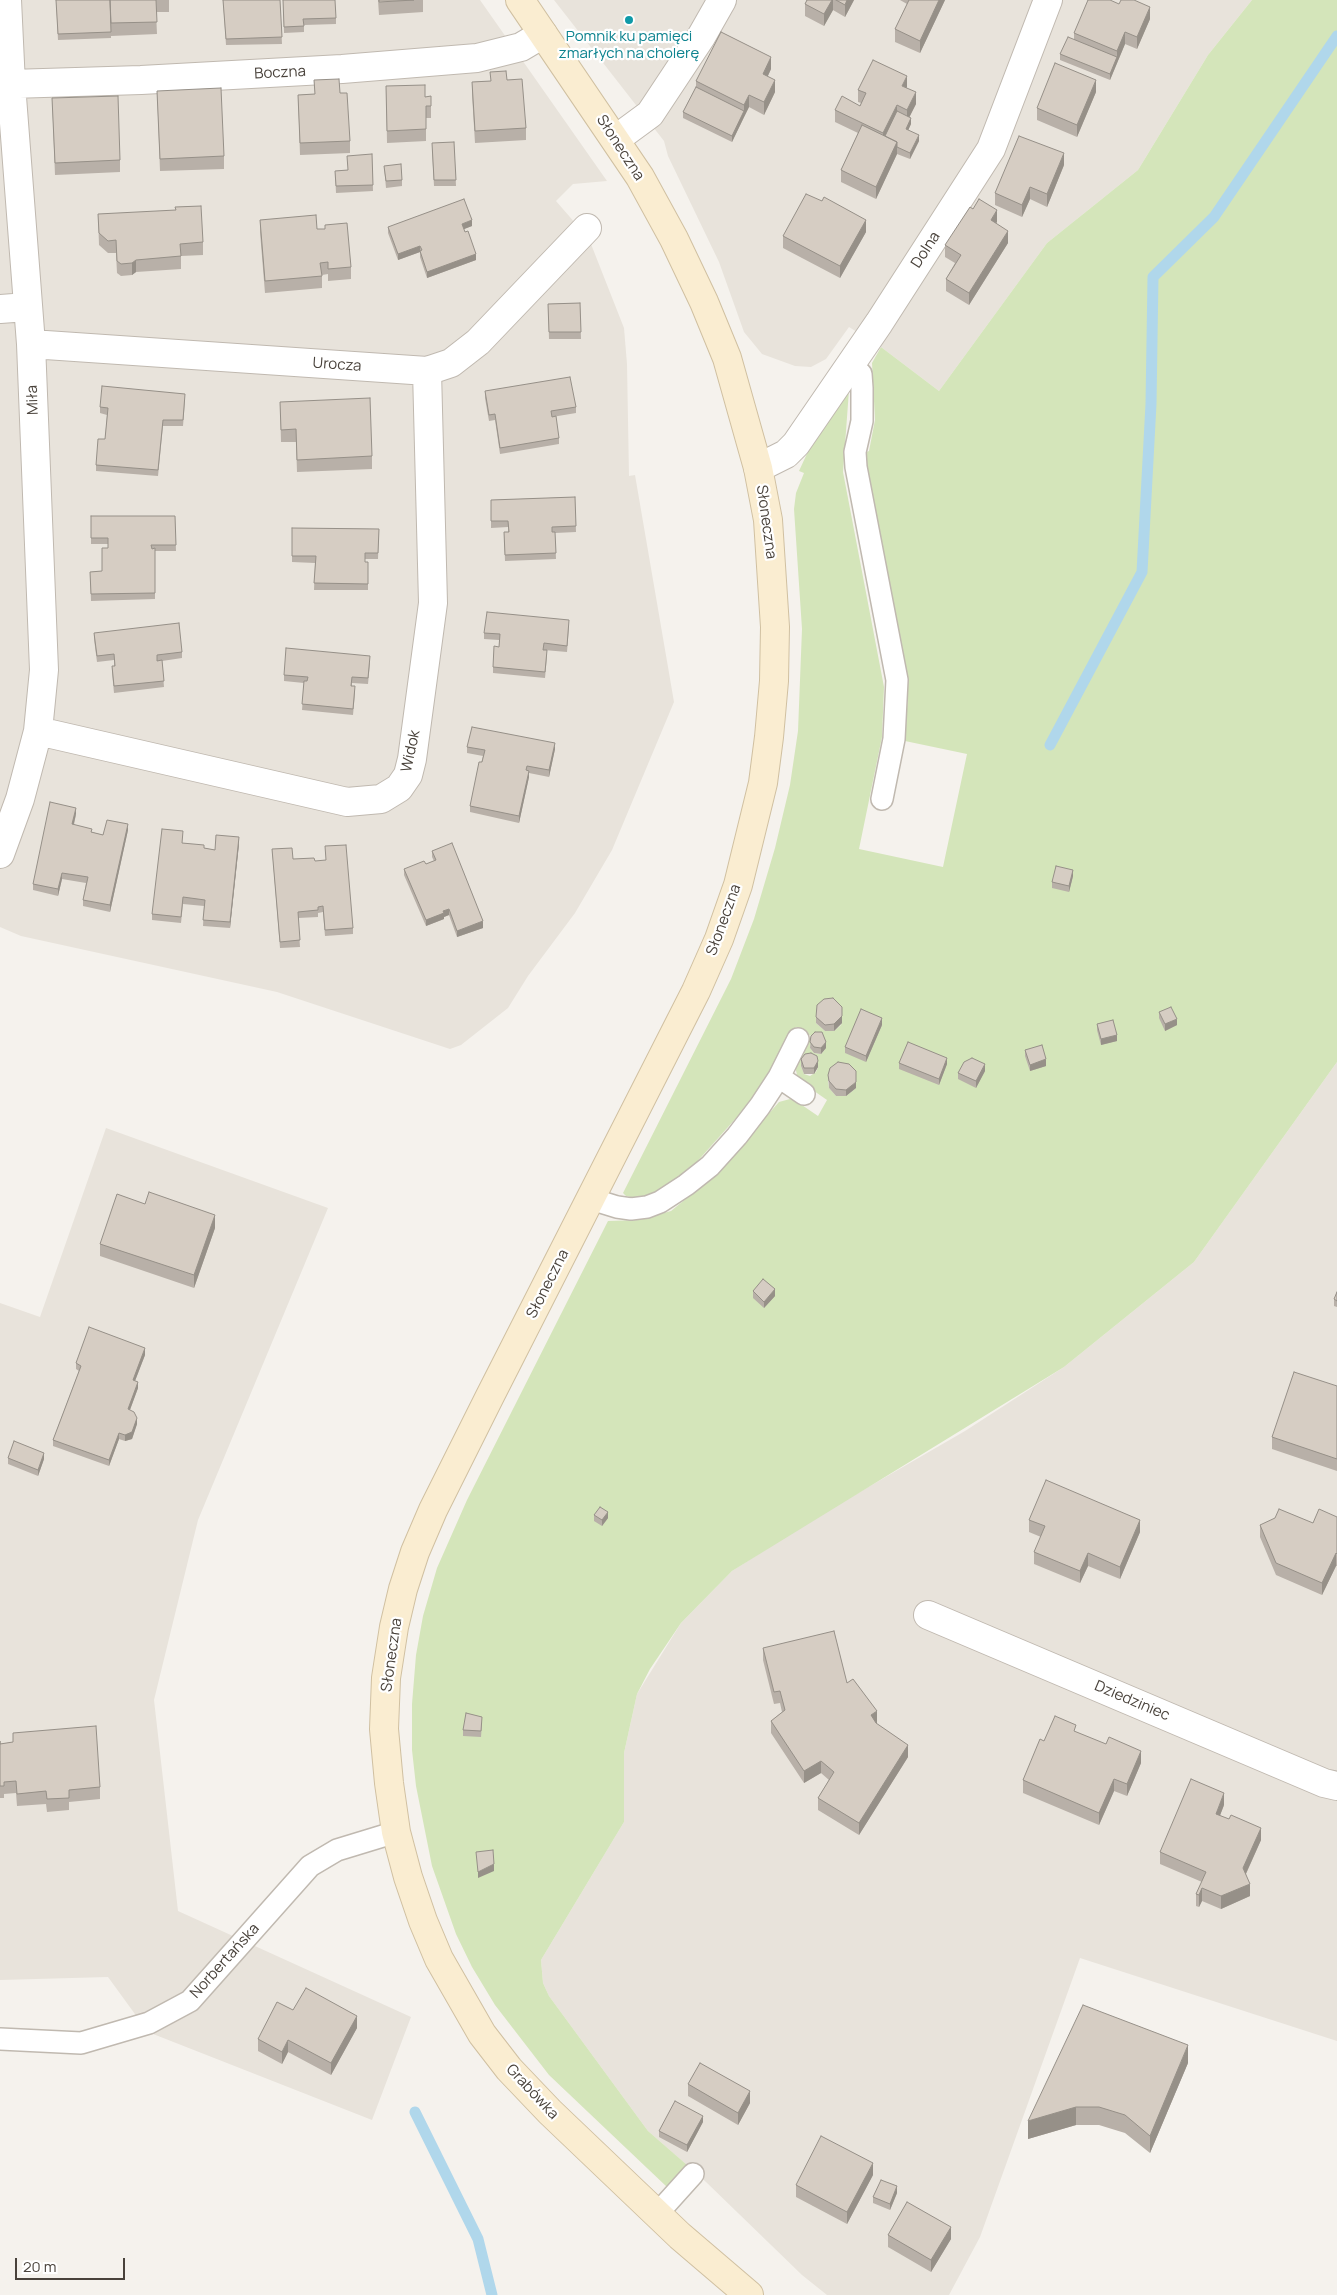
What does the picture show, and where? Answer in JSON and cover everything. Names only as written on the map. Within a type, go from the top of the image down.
[{"type":"street","name":"Miła","points":[[0,854],[20,799],[38,731],[44,670],[30,344],[6,0]]},
{"type":"street","name":"Słoneczna","points":[[396,1832],[384,1729],[386,1678],[394,1627],[403,1589],[415,1552],[433,1510],[692,999],[719,939],[738,885],[754,821],[770,737],[774,681],[775,627],[768,520],[758,468],[727,358],[704,302],[674,239],[616,139],[520,0]]},
{"type":"street","points":[[616,139],[650,114],[701,37],[722,0]]},
{"type":"street","name":"Dolna","points":[[758,468],[786,454],[796,444],[880,323],[991,149],[1048,0]]},
{"type":"street","name":"Boczna","points":[[11,84],[141,80],[342,69],[457,60],[498,55],[521,47],[544,34]]},
{"type":"street","name":"Urocza","points":[[30,344],[427,371],[451,363],[478,342],[587,228]]},
{"type":"street","points":[[0,309],[27,307]]},
{"type":"street","name":"Widok","points":[[38,731],[347,802],[381,799],[399,788],[408,775],[412,759],[433,603],[427,371]]},
{"type":"street","name":"Dziedziniec","points":[[928,1615],[1315,1779],[1337,1786]]},
{"type":"street","name":"Grabówka","points":[[396,1832],[408,1877],[439,1959],[482,2034],[509,2069],[550,2112],[657,2214],[749,2295]]},
{"type":"lane","points":[[850,364],[861,374],[862,421],[855,452],[856,467],[897,680],[894,739],[882,799]]},
{"type":"lane","points":[[591,1199],[631,1209],[648,1207],[673,1194],[710,1166],[737,1136],[779,1077],[798,1039]]},
{"type":"lane","points":[[779,1077],[804,1094]]},
{"type":"lane","name":"Norbertańska","points":[[0,2040],[81,2043],[149,2023],[190,2001],[310,1866],[337,1850],[396,1832]]},
{"type":"lane","points":[[657,2214],[693,2174]]},
{"type":"shaded area","points":[[0,0],[480,0],[607,181],[573,184],[556,201],[589,239],[624,328],[627,364],[629,476],[635,475],[674,702],[612,850],[575,913],[528,976],[508,1008],[461,1045],[450,1049],[277,992],[21,936],[0,927]]},
{"type":"shaded area","points":[[554,0],[1252,0],[1208,55],[1138,170],[1047,243],[939,391],[881,347],[849,327],[826,359],[811,367],[795,366],[762,354],[744,332],[719,262],[668,156],[664,141]]},
{"type":"shaded area","points":[[1337,1062],[1337,2041],[1080,1958],[980,2237],[949,2295],[827,2295],[802,2275],[706,2182],[648,2131],[549,1996],[543,1983],[541,1960],[624,1822],[624,1753],[637,1694],[681,1623],[732,1571],[820,1515],[965,1431],[1064,1367],[1194,1262]]},
{"type":"shaded area","points":[[106,1128],[328,1208],[198,1520],[154,1700],[178,1911],[411,2017],[372,2120],[148,2032],[108,1977],[0,1980],[0,1303],[40,1317]]},
{"type":"green space","points":[[1252,0],[1337,0],[1337,1062],[1194,1262],[1064,1367],[732,1571],[681,1623],[650,1669],[637,1694],[624,1753],[624,1822],[541,1960],[543,1983],[549,1996],[648,2131],[687,2165],[667,2187],[549,2075],[495,2005],[472,1967],[456,1934],[432,1866],[416,1786],[412,1750],[412,1704],[416,1655],[423,1616],[437,1568],[467,1500],[608,1221],[638,1220],[671,1211],[715,1175],[779,1102],[790,1099],[796,1101],[818,1116],[827,1100],[804,1084],[797,1075],[795,1066],[811,1036],[796,1027],[754,1098],[695,1164],[676,1181],[657,1193],[635,1198],[626,1196],[623,1193],[731,979],[754,919],[775,848],[790,785],[798,731],[802,629],[794,509],[796,493],[804,473],[799,471],[811,445],[849,390],[843,472],[884,687],[882,737],[859,849],[943,867],[967,754],[905,741],[908,693],[905,669],[864,453],[869,451],[875,420],[872,363],[881,347],[939,391],[1047,243],[1138,170],[1208,55]],"holes":[[[817,1011],[842,1013],[841,1025],[834,1031],[825,1031],[816,1023]],[[811,1042],[825,1042],[826,1048],[821,1054],[814,1053],[810,1048]],[[801,1066],[818,1067],[816,1072],[810,1076],[804,1074]],[[856,1077],[856,1088],[846,1096],[836,1096],[829,1088],[828,1081]]]},
{"type":"building","points":[[56,0],[110,0],[111,32],[58,34]]},
{"type":"building","points":[[110,0],[156,0],[157,22],[111,23]]},
{"type":"building","points":[[223,0],[280,0],[282,37],[226,39]]},
{"type":"building","points":[[283,0],[335,0],[336,18],[303,19],[304,26],[284,27]]},
{"type":"building","points":[[379,0],[414,0],[379,2]]},
{"type":"building","points":[[807,0],[832,0],[824,14],[805,4]]},
{"type":"building","points":[[836,0],[847,0],[845,5]]},
{"type":"building","points":[[909,0],[939,0],[920,41],[895,29]]},
{"type":"building","points":[[1088,0],[1110,0],[1119,4],[1121,0],[1134,0],[1150,7],[1137,37],[1125,32],[1117,51],[1074,33]]},
{"type":"building","points":[[721,32],[771,57],[763,74],[775,80],[764,102],[749,95],[744,105],[696,81]]},
{"type":"building","points":[[1068,37],[1117,57],[1110,74],[1060,54]]},
{"type":"building","points":[[873,60],[907,76],[902,86],[916,92],[907,110],[897,105],[883,133],[835,110],[842,96],[860,106],[866,93],[858,90]]},
{"type":"building","points":[[1055,63],[1096,80],[1077,125],[1037,108]]},
{"type":"building","points":[[506,71],[507,80],[522,79],[526,128],[475,131],[472,82],[491,81],[490,72]]},
{"type":"building","points":[[339,79],[340,93],[347,93],[350,141],[300,143],[298,95],[315,94],[314,80]]},
{"type":"building","points":[[425,85],[425,97],[431,96],[431,106],[426,106],[426,129],[387,131],[386,86]]},
{"type":"building","points":[[696,87],[744,111],[732,136],[683,112]]},
{"type":"building","points":[[221,88],[224,156],[160,159],[157,91]]},
{"type":"building","points":[[118,96],[120,160],[55,163],[52,98]]},
{"type":"building","points":[[897,111],[911,118],[906,129],[919,135],[910,153],[897,147],[897,142],[885,136]]},
{"type":"building","points":[[862,125],[897,142],[876,187],[841,170]]},
{"type":"building","points":[[1019,136],[1064,153],[1047,194],[1030,187],[1022,205],[995,193]]},
{"type":"building","points":[[454,142],[456,180],[434,180],[432,143]]},
{"type":"building","points":[[372,154],[373,185],[336,186],[335,171],[348,170],[347,156]]},
{"type":"building","points":[[401,164],[402,180],[386,181],[384,166]]},
{"type":"building","points":[[806,194],[822,201],[824,197],[866,220],[840,266],[783,236]]},
{"type":"building","points":[[464,199],[472,220],[462,224],[465,232],[468,231],[476,254],[427,272],[420,246],[398,254],[388,227]]},
{"type":"building","points":[[979,199],[997,210],[991,220],[1008,231],[969,293],[946,279],[961,255],[945,245],[970,207],[973,209]]},
{"type":"building","points":[[201,206],[203,242],[180,244],[181,256],[136,260],[132,263],[121,264],[117,261],[116,240],[108,241],[99,233],[98,214],[176,210],[175,207]]},
{"type":"building","points":[[316,215],[317,229],[325,229],[325,225],[347,223],[351,267],[328,269],[328,262],[320,263],[322,276],[265,281],[260,220]]},
{"type":"building","points":[[580,303],[581,332],[549,332],[548,304]]},
{"type":"building","points":[[570,377],[576,407],[551,411],[552,417],[556,416],[559,438],[500,448],[495,414],[489,415],[485,391]]},
{"type":"building","points":[[102,386],[185,394],[183,420],[163,420],[158,470],[96,465],[98,439],[105,439],[108,408],[100,407]]},
{"type":"building","points":[[370,398],[372,456],[297,460],[296,429],[281,430],[280,402]]},
{"type":"building","points":[[575,497],[576,526],[552,527],[552,532],[555,532],[556,553],[505,555],[504,532],[509,532],[508,521],[491,521],[491,500]]},
{"type":"building","points":[[91,516],[175,516],[176,545],[151,545],[152,549],[155,548],[155,593],[91,594],[90,572],[102,571],[102,548],[108,548],[108,538],[91,538]]},
{"type":"building","points":[[292,528],[379,529],[378,553],[365,553],[365,562],[368,562],[368,584],[314,583],[316,556],[292,556]]},
{"type":"building","points":[[487,612],[569,620],[567,646],[544,643],[543,650],[547,650],[545,672],[493,667],[494,646],[499,647],[500,634],[484,633]]},
{"type":"building","points":[[179,623],[182,652],[157,655],[157,661],[162,660],[164,681],[114,686],[112,666],[115,666],[114,654],[97,656],[94,633]]},
{"type":"building","points":[[286,648],[370,656],[368,678],[352,677],[351,686],[355,686],[353,709],[302,704],[304,681],[307,681],[308,677],[284,675]]},
{"type":"building","points":[[472,727],[555,743],[549,770],[527,766],[526,770],[529,771],[519,816],[470,806],[479,762],[482,762],[485,750],[467,747]]},
{"type":"building","points":[[50,802],[76,808],[72,824],[92,829],[91,832],[103,835],[107,820],[128,824],[110,905],[83,900],[88,877],[62,873],[58,889],[33,884]]},
{"type":"building","points":[[162,829],[183,831],[182,843],[204,845],[204,848],[215,850],[216,835],[239,837],[230,922],[203,920],[205,900],[183,897],[181,917],[152,914]]},
{"type":"building","points":[[452,843],[483,921],[457,931],[449,909],[426,920],[404,869],[424,861],[426,864],[436,860],[432,851]]},
{"type":"building","points":[[346,845],[353,928],[325,930],[323,906],[318,907],[318,910],[298,912],[300,940],[280,942],[272,849],[292,848],[293,859],[314,858],[315,861],[326,860],[325,846]]},
{"type":"building","points":[[1056,866],[1073,870],[1069,886],[1052,882]]},
{"type":"building","points":[[833,998],[842,1007],[842,1016],[834,1024],[825,1025],[816,1017],[817,1005],[824,999]]},
{"type":"building","points":[[1171,1007],[1177,1019],[1165,1024],[1159,1012]]},
{"type":"building","points":[[861,1009],[882,1018],[866,1056],[845,1047]]},
{"type":"building","points":[[1113,1020],[1117,1035],[1101,1039],[1097,1024]]},
{"type":"building","points":[[815,1032],[822,1032],[826,1042],[821,1048],[814,1047],[810,1042],[811,1036]]},
{"type":"building","points":[[908,1042],[947,1058],[939,1079],[899,1063]]},
{"type":"building","points":[[1042,1045],[1046,1059],[1030,1065],[1025,1050]]},
{"type":"building","points":[[811,1053],[817,1056],[818,1061],[814,1068],[804,1068],[801,1059],[805,1054]]},
{"type":"building","points":[[972,1058],[985,1064],[976,1081],[958,1073],[964,1062]]},
{"type":"building","points":[[838,1062],[849,1064],[856,1071],[856,1082],[846,1090],[836,1089],[829,1081],[830,1068]]},
{"type":"building","points":[[149,1192],[215,1215],[194,1275],[100,1244],[117,1194],[145,1204]]},
{"type":"building","points":[[763,1279],[775,1289],[764,1302],[753,1291]]},
{"type":"building","points":[[89,1327],[145,1348],[133,1380],[138,1382],[128,1409],[134,1412],[137,1418],[132,1432],[125,1435],[119,1433],[109,1460],[53,1440],[81,1366],[76,1363]]},
{"type":"building","points":[[1294,1372],[1337,1386],[1337,1459],[1272,1437]]},
{"type":"building","points":[[14,1441],[44,1453],[38,1470],[8,1458]]},
{"type":"building","points":[[1046,1480],[1140,1520],[1120,1567],[1088,1553],[1080,1571],[1034,1552],[1045,1526],[1029,1520]]},
{"type":"building","points":[[600,1507],[608,1512],[602,1520],[594,1515]]},
{"type":"building","points":[[1279,1509],[1313,1523],[1319,1509],[1337,1517],[1337,1554],[1322,1583],[1276,1563],[1260,1525],[1275,1518]]},
{"type":"building","points":[[834,1631],[847,1683],[853,1679],[877,1711],[871,1715],[876,1723],[908,1745],[859,1823],[818,1798],[834,1772],[821,1761],[804,1771],[771,1721],[785,1710],[780,1691],[774,1692],[763,1648]]},
{"type":"building","points":[[466,1713],[482,1717],[481,1731],[463,1730]]},
{"type":"building","points":[[1055,1716],[1076,1725],[1074,1731],[1106,1744],[1109,1737],[1141,1751],[1127,1784],[1114,1779],[1099,1813],[1023,1780],[1040,1739],[1044,1741]]},
{"type":"building","points":[[96,1726],[100,1787],[69,1790],[69,1798],[47,1799],[46,1791],[17,1794],[16,1781],[4,1782],[4,1786],[0,1786],[0,1744],[13,1742],[13,1733]]},
{"type":"building","points":[[1191,1779],[1224,1793],[1216,1814],[1229,1819],[1231,1815],[1261,1828],[1243,1868],[1250,1884],[1221,1896],[1202,1888],[1199,1895],[1196,1894],[1206,1872],[1160,1852]]},
{"type":"building","points":[[493,1850],[494,1864],[478,1872],[476,1852]]},
{"type":"building","points":[[306,1988],[357,2016],[331,2063],[288,2040],[282,2052],[258,2039],[277,2002],[293,2010]]},
{"type":"building","points":[[1083,2005],[1188,2045],[1150,2136],[1125,2115],[1099,2107],[1076,2107],[1028,2121]]},
{"type":"building","points":[[700,2063],[750,2091],[738,2113],[688,2084]]},
{"type":"building","points":[[675,2101],[703,2116],[687,2145],[659,2131]]},
{"type":"building","points":[[821,2136],[873,2163],[847,2212],[796,2185]]},
{"type":"building","points":[[881,2180],[897,2186],[890,2204],[873,2197]]},
{"type":"building","points":[[907,2202],[951,2227],[931,2260],[888,2235]]},
{"type":"waterway","points":[[1050,745],[1142,572],[1151,404],[1153,277],[1214,217],[1337,36]]},
{"type":"waterway","points":[[415,2112],[478,2239],[492,2295]]},
{"type":"place","name":"Pomnik ku pamięci zmarłych na cholerę","points":[[629,20]]}]
